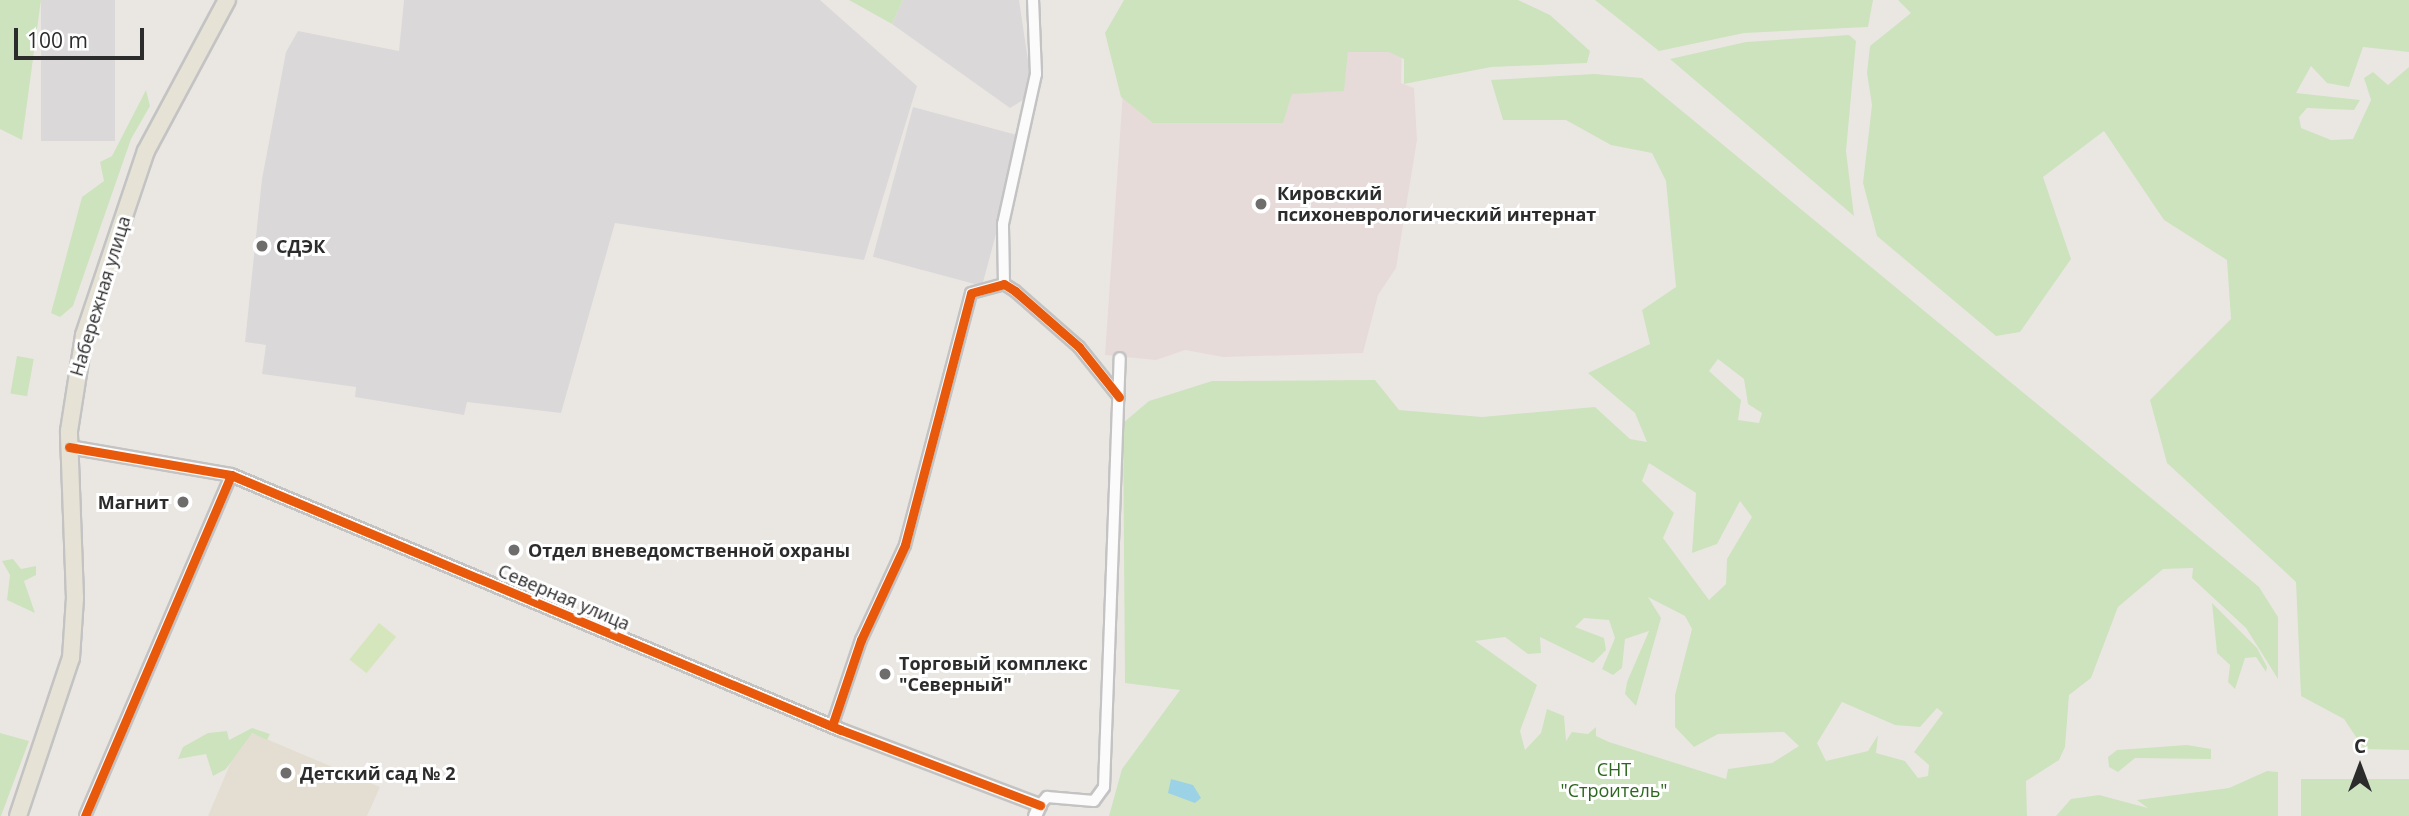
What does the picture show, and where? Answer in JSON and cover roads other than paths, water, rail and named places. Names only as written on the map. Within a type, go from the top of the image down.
[{"type":"main road","name":"Набережная улица","points":[[18,816],[61,701],[72,649],[69,447],[81,347],[134,185],[157,127],[227,0]]},
{"type":"street","points":[[1033,0],[1036,74],[1003,223],[1004,284],[1079,347],[1119,397]]},
{"type":"street","points":[[832,726],[861,640],[905,545],[960,319],[971,293],[1004,284]]},
{"type":"street","points":[[1037,811],[1047,797],[1086,802],[1101,797],[1104,787],[1120,358]]},
{"type":"street","name":"Северная улица","points":[[69,447],[231,475],[1037,811]]},
{"type":"street","points":[[85,816],[231,475]]},
{"type":"street","points":[[1086,802],[1086,816]]},
{"type":"water","points":[[1171,779],[1193,785],[1201,798],[1195,803],[1168,793]]},
{"type":"place","name":"Кировский психоневрологический интернат","points":[[1261,204]]},
{"type":"place","name":"СДЭК","points":[[262,246]]},
{"type":"place","name":"Магнит","points":[[183,502]]},
{"type":"place","name":"Отдел вневедомственной охраны","points":[[514,550]]},
{"type":"place","name":"Торговый комплекс \"Северный\"","points":[[885,674]]},
{"type":"place","name":"Детский сад № 2","points":[[286,773]]},
{"type":"park label","name":"СНТ \"Строитель\"","points":[[1614,780]]}]
